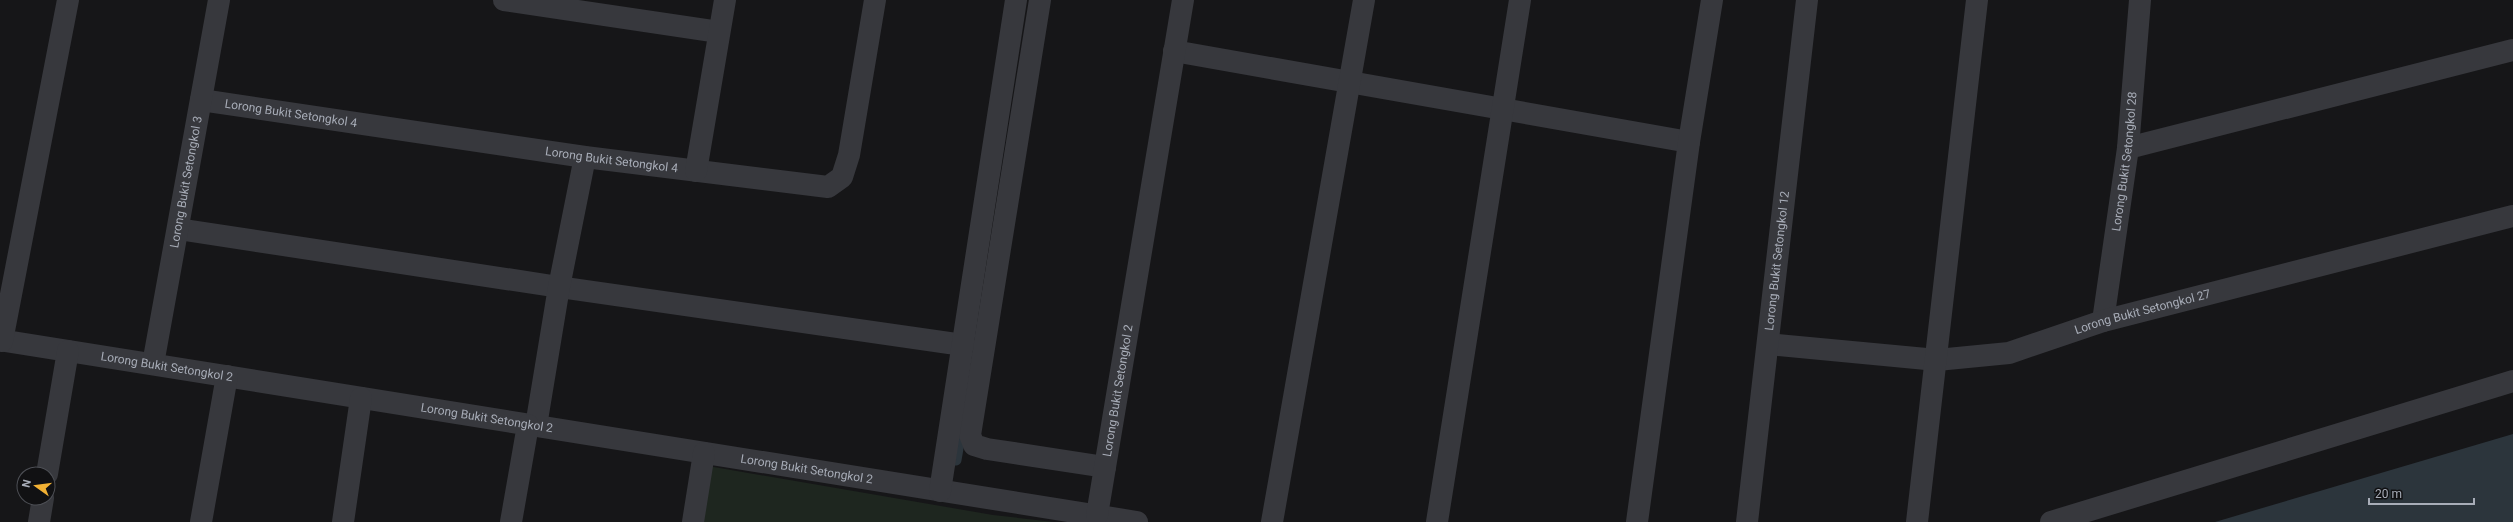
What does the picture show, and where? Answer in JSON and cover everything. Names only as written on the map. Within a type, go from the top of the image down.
[{"type":"street","points":[[1,340],[68,0]]},
{"type":"street","name":"Lorong Bukit Setongkol 3","points":[[153,364],[219,0]]},
{"type":"street","points":[[504,0],[718,32]]},
{"type":"street","points":[[696,171],[718,32],[725,0]]},
{"type":"street","name":"Lorong Bukit Setongkol 4","points":[[201,100],[585,157],[828,187],[842,178],[849,155],[875,0]]},
{"type":"street","points":[[940,491],[1016,0]]},
{"type":"street","points":[[1040,0],[970,435],[974,445],[987,449],[1105,467]]},
{"type":"street","name":"Lorong Bukit Setongkol 2","points":[[1,340],[1097,515],[1183,0]]},
{"type":"street","points":[[1272,522],[1364,0]]},
{"type":"street","points":[[1437,522],[1520,0]]},
{"type":"street","points":[[1637,522],[1689,142],[1712,0]]},
{"type":"street","name":"Lorong Bukit Setongkol 12","points":[[1747,522],[1807,0]]},
{"type":"street","points":[[1917,522],[1937,360],[1977,0]]},
{"type":"street","name":"Lorong Bukit Setongkol 28","points":[[2103,321],[2128,148],[2140,0]]},
{"type":"street","points":[[1174,50],[1689,142]]},
{"type":"street","points":[[2128,148],[2513,50]]},
{"type":"street","points":[[511,522],[532,426],[585,157]]},
{"type":"street","name":"Lorong Bukit Setongkol 27","points":[[1768,344],[1937,360],[2010,353],[2103,321],[2513,216]]},
{"type":"street","points":[[178,229],[559,287],[963,345]]},
{"type":"street","points":[[48,466],[68,351]]},
{"type":"street","points":[[201,522],[227,376]]},
{"type":"street","points":[[2051,522],[2513,381]]},
{"type":"street","points":[[343,522],[361,398]]},
{"type":"street","points":[[693,522],[704,453]]},
{"type":"street","points":[[39,522],[42,506]]},
{"type":"street","points":[[1097,515],[1137,522]]},
{"type":"shaded area","points":[[2513,434],[2513,522],[2215,522]]},
{"type":"shaded area","points":[[708,466],[993,515],[1054,522],[699,522]]},
{"type":"waterway","points":[[956,460],[962,425]]}]
